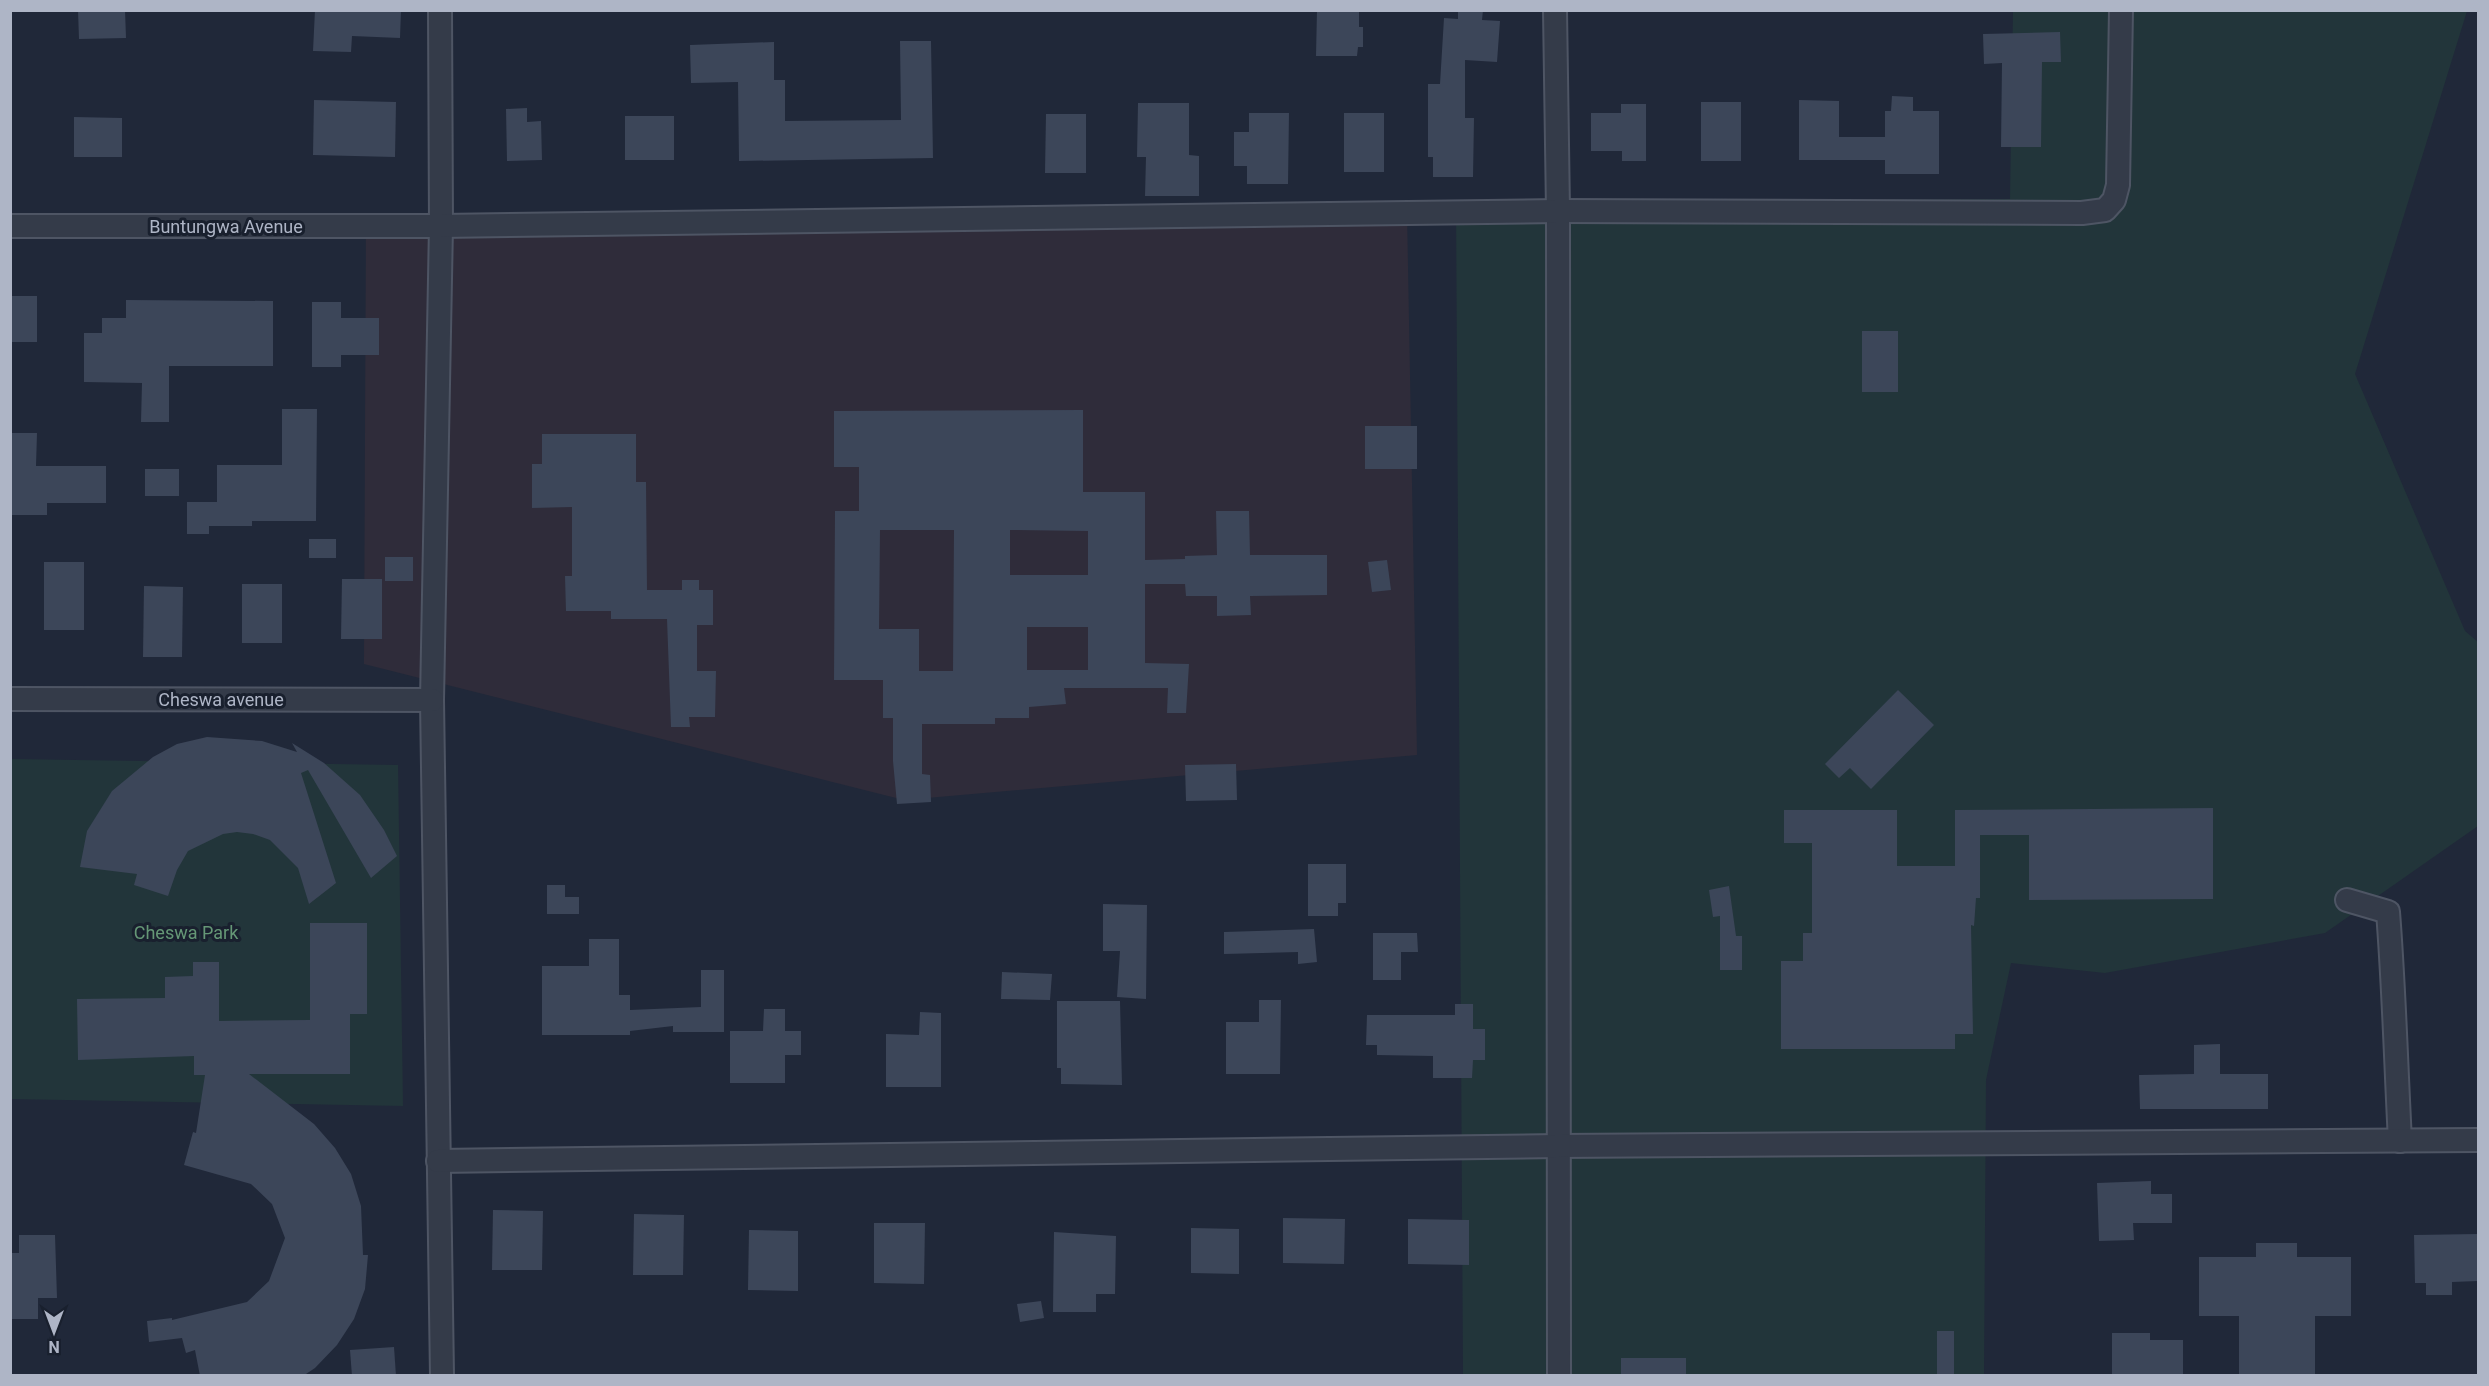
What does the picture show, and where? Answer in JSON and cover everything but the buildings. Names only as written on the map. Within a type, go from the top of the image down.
[{"type":"street","points":[[440,10],[441,226],[432,700],[442,1376]]},
{"type":"street","points":[[1555,10],[1558,211],[1559,1376]]},
{"type":"street","name":"Buntungwa Avenue","points":[[10,226],[441,226],[1558,211],[2082,213],[2105,210],[2114,200],[2118,185],[2121,10]]},
{"type":"street","name":"Cheswa avenue","points":[[10,699],[432,700]]},
{"type":"street","points":[[2347,900],[2388,912],[2394,980],[2394,1042],[2400,1141]]},
{"type":"street","points":[[438,1161],[1558,1146],[2478,1140]]},
{"type":"shaded area","points":[[1407,213],[1417,755],[904,800],[364,664],[366,218]]},
{"type":"green space","points":[[2013,11],[2467,11],[2355,374],[2465,631],[2478,642],[2478,826],[2325,933],[2105,973],[2011,963],[1986,1080],[1984,1375],[1463,1375],[1456,203],[2010,199]]},
{"type":"green space","name":"Cheswa Park","points":[[11,759],[398,765],[403,1106],[11,1099]]}]
